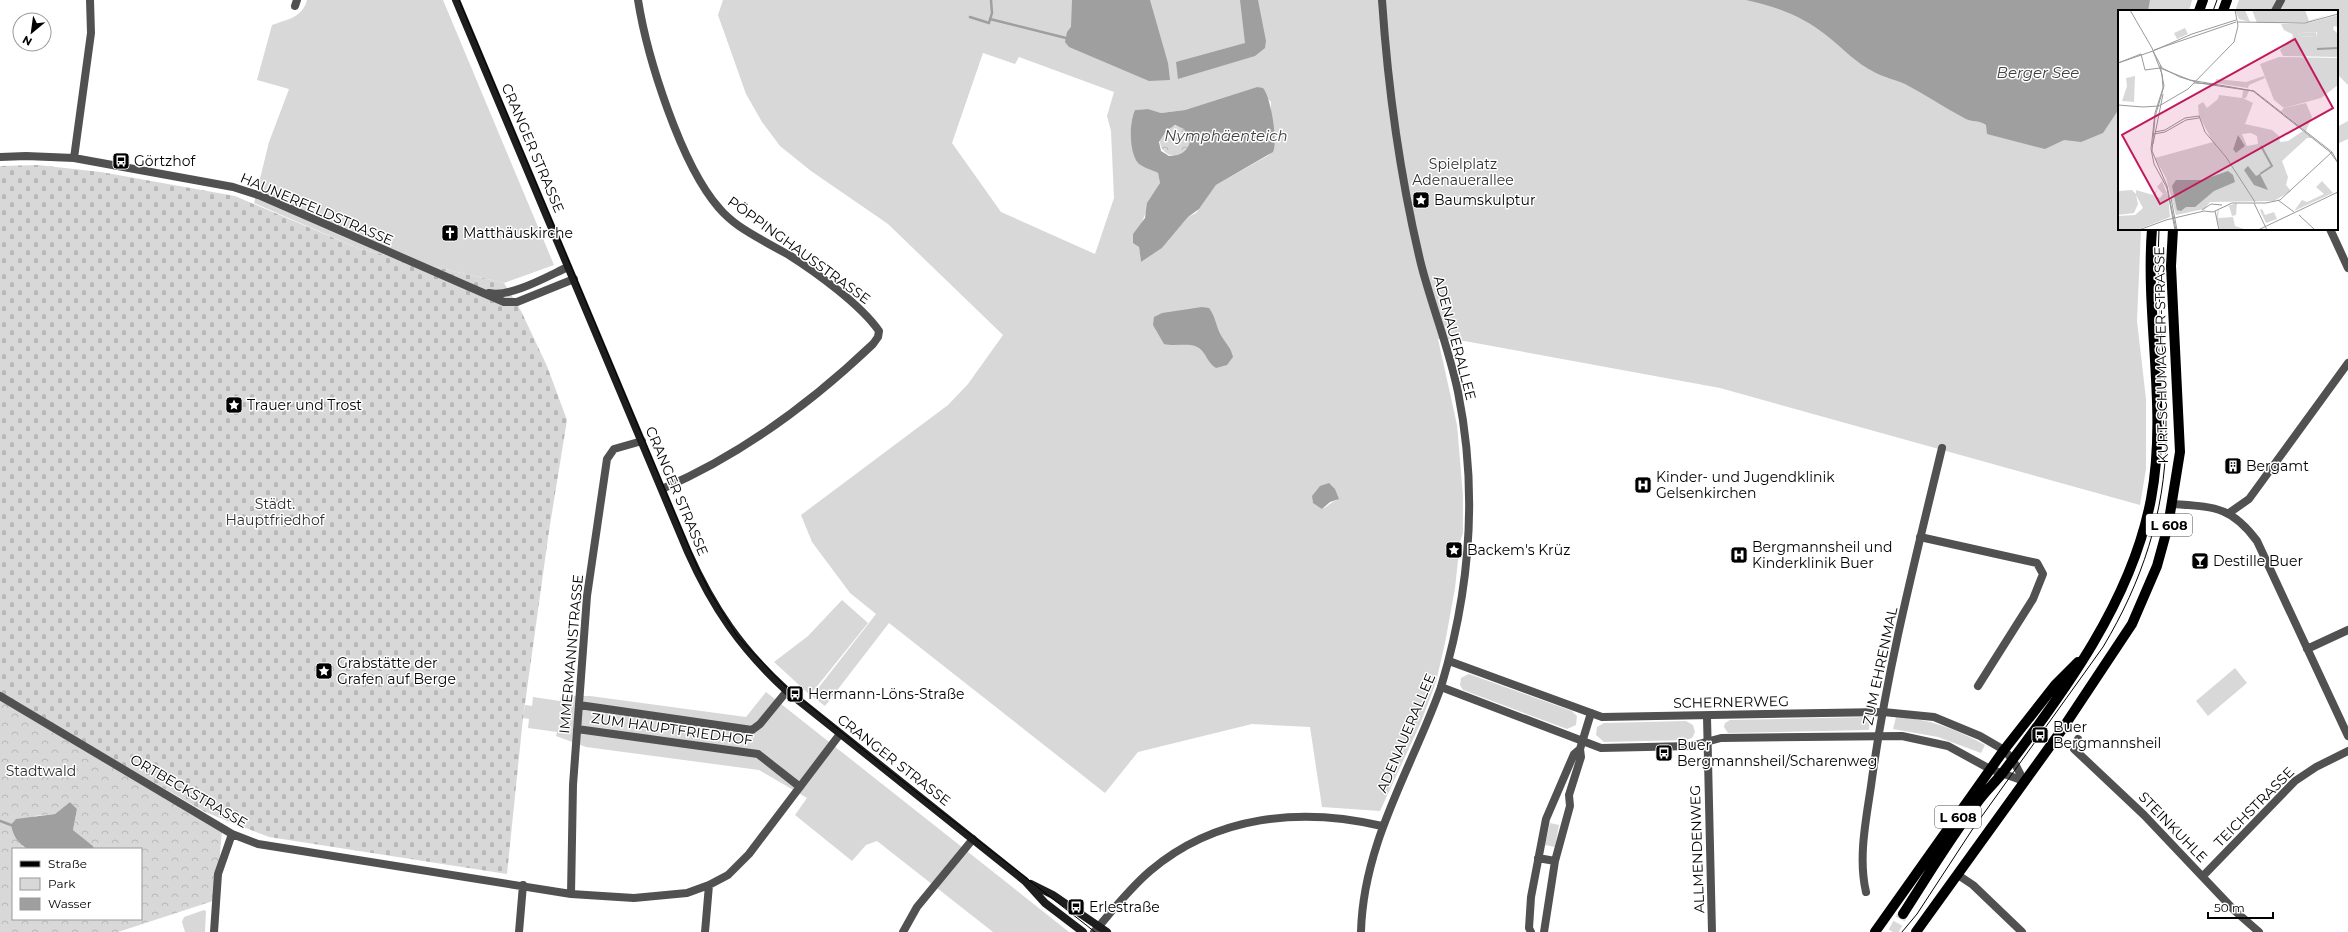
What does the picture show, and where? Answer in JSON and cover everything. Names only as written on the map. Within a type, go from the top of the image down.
[{"type":"main road","name":"CRANGER STRASSE","points":[[456,0],[701,581],[715,606],[747,651],[787,691],[1025,881],[1044,903],[1083,932]]},
{"type":"main road","points":[[2199,10],[2203,0]]},
{"type":"main road","points":[[2223,10],[2227,0]]},
{"type":"main road","name":"KURT-SCHUMACHER-STRASSE","points":[[1903,914],[1978,801],[2003,773],[2070,682],[2082,658],[2111,613],[2135,558],[2151,499],[2157,442],[2149,264],[2152,230]]},
{"type":"main road","name":"KURT-SCHUMACHER-STRASSE","points":[[1916,932],[2061,731],[2132,624],[2157,566],[2173,504],[2180,452],[2171,266],[2173,230]]},
{"type":"main road","name":"KURT-SCHUMACHER-STRASSE","points":[[1875,932],[2004,750],[2055,685],[2082,658]]},
{"type":"main road","name":"CRANGER STRASSE","points":[[1025,881],[1053,895],[1096,930],[1107,932]]},
{"type":"street","points":[[74,158],[91,33],[90,0]]},
{"type":"street","name":"PÖPPINGHAUSSTRASSE","points":[[638,0],[652,60],[673,121],[693,167],[708,194],[720,209],[740,226],[791,257],[850,301],[872,320],[879,331],[878,337],[873,344],[807,403],[762,435],[680,481],[662,489]]},
{"type":"street","name":"ADENAUERALLEE","points":[[1361,932],[1370,872],[1382,826],[1400,780],[1441,688],[1449,661],[1468,549],[1470,486],[1466,440],[1458,391],[1444,334],[1421,264],[1404,181],[1392,104],[1382,0]]},
{"type":"street","points":[[2276,10],[2281,0]]},
{"type":"street","name":"HAUNERFELDSTRASSE","points":[[0,158],[26,156],[74,158],[233,187],[260,196],[504,302],[517,302],[574,280]]},
{"type":"street","points":[[2330,230],[2348,268]]},
{"type":"street","name":"HAUNERFELDSTRASSE","points":[[476,290],[495,295],[507,292],[568,268]]},
{"type":"street","points":[[2230,513],[2249,499],[2348,363]]},
{"type":"street","name":"IMMERMANNSTRASSE","points":[[571,894],[573,784],[588,596],[607,459],[614,449],[642,441]]},
{"type":"street","name":"ZUM EHRENMAL","points":[[1866,892],[1863,878],[1866,825],[1878,735],[1920,537],[1942,448]]},
{"type":"street","points":[[2173,504],[2205,506],[2230,513],[2244,523],[2257,541],[2348,736]]},
{"type":"street","points":[[1920,537],[2036,563],[2043,574],[2033,599],[1978,686]]},
{"type":"street","points":[[2307,649],[2348,630]]},
{"type":"street","name":"SCHERNERWEG","points":[[1449,661],[1602,717],[1707,717],[1883,712],[1934,717],[1980,736],[2004,750],[2013,760],[2024,781]]},
{"type":"street","points":[[1441,688],[1602,748],[1664,748],[1691,746],[1721,738],[1878,735],[1902,736],[1948,746],[1990,769],[2024,781]]},
{"type":"street","name":"ZUM HAUPTFRIEDHOF","points":[[579,705],[752,730],[760,724],[787,691]]},
{"type":"street","name":"ORTBECKSTRASSE","points":[[0,696],[232,834],[258,844],[299,852],[523,885]]},
{"type":"street","points":[[1580,749],[1574,754],[1546,819],[1531,897],[1530,930],[1544,931],[1555,861],[1570,806],[1569,795],[1581,757],[1580,749],[1591,714]]},
{"type":"street","name":"ALLMENDENWEG","points":[[1707,717],[1712,932]]},
{"type":"street","name":"ZUM HAUPTFRIEDHOF","points":[[577,729],[758,754],[800,787]]},
{"type":"street","points":[[519,932],[523,885],[571,894],[634,898],[665,897],[688,893],[709,885],[728,874],[749,854],[840,734]]},
{"type":"street","name":"STEINKUHLE","points":[[2078,739],[2074,749],[2144,815],[2235,911],[2259,932]]},
{"type":"street","name":"TEICHSTRASSE","points":[[2203,876],[2295,781],[2316,767],[2348,751]]},
{"type":"street","points":[[1558,792],[1569,795]]},
{"type":"street","points":[[1096,930],[1149,872],[1167,858],[1213,834],[1247,823],[1288,816],[1350,819],[1382,826]]},
{"type":"street","points":[[214,932],[218,874],[232,834]]},
{"type":"street","points":[[903,932],[917,908],[973,839]]},
{"type":"street","points":[[1538,858],[1555,861]]},
{"type":"street","points":[[1958,874],[1973,885],[2022,932]]},
{"type":"street","points":[[705,932],[709,885]]},
{"type":"green space","points":[[307,0],[443,0],[554,265],[504,283],[360,249],[254,203],[269,142],[289,89],[257,80],[272,25],[294,17],[302,11]]},
{"type":"green space","name":"Spielplatz Adenauerallee","points":[[723,0],[2192,0],[2189,10],[2118,10],[2118,230],[2141,230],[2137,321],[2146,399],[2146,469],[2140,505],[1720,388],[1459,340],[1438,339],[1457,425],[1463,496],[1463,533],[1460,542],[1455,588],[1436,682],[1421,722],[1380,811],[1322,807],[1310,727],[1252,724],[1138,752],[1105,793],[889,623],[825,706],[812,696],[876,614],[850,593],[812,542],[801,515],[948,405],[968,384],[1003,335],[888,224],[811,171],[780,146],[762,122],[746,94],[718,15]],"holes":[[[983,53],[1015,64],[1019,57],[1114,92],[1107,116],[1111,131],[1114,198],[1095,254],[1001,212],[952,143]],[[1257,87],[1271,102],[1271,118],[1275,137],[1269,155],[1216,185],[1196,213],[1188,217],[1162,248],[1141,262],[1139,247],[1137,245],[1138,237],[1146,213],[1160,183],[1158,173],[1140,164],[1135,151],[1131,130],[1131,123],[1135,110],[1148,109],[1161,113],[1185,110]],[[1335,490],[1337,500],[1322,509],[1312,500]]]},
{"type":"green space","points":[[2239,0],[2348,0],[2348,85],[2338,75],[2338,10],[2235,10]]},
{"type":"green space","points":[[2348,121],[2348,139],[2338,144],[2338,126]]},
{"type":"green space","points":[[1175,126],[1186,130],[1190,141],[1186,152],[1175,156],[1164,152],[1160,141],[1164,130]]},
{"type":"green space","name":"Städt. Hauptfriedhof","points":[[38,165],[101,172],[235,196],[360,249],[504,283],[521,311],[547,366],[567,420],[549,531],[523,718],[507,874],[269,837],[205,812],[0,694],[0,166]]},
{"type":"green space","points":[[842,600],[868,623],[810,695],[774,662],[808,636]]},
{"type":"green space","points":[[2235,668],[2247,683],[2208,716],[2196,701]]},
{"type":"green space","points":[[1469,674],[1572,711],[1577,716],[1576,725],[1567,729],[1463,690],[1460,685],[1461,678]]},
{"type":"green space","points":[[766,692],[1069,932],[993,932],[877,841],[866,845],[852,861],[795,815],[807,798],[759,770],[586,747],[556,736],[557,732],[528,728],[529,719],[523,718],[525,705],[532,706],[533,697],[560,701],[561,696],[590,696],[746,717]]},
{"type":"green space","name":"Stadtwald","points":[[0,700],[222,831],[216,900],[118,932],[0,932]]},
{"type":"green space","points":[[1867,717],[1870,720],[1869,730],[1728,733],[1724,727],[1725,723],[1730,720]]},
{"type":"green space","points":[[1896,717],[1931,722],[1964,734],[1985,745],[1981,753],[1938,737],[1893,729]]},
{"type":"green space","points":[[1686,721],[1693,725],[1695,732],[1692,738],[1686,740],[1604,742],[1596,735],[1597,727],[1604,723]]},
{"type":"green space","points":[[1550,823],[1559,825],[1555,847],[1545,845]]},
{"type":"green space","points":[[204,910],[206,911],[205,932],[185,932],[182,922],[184,917]]},
{"type":"water","points":[[1072,0],[1150,0],[1168,63],[1170,80],[1149,81],[1069,47],[1065,42],[1067,32],[1071,27]]},
{"type":"water","points":[[1240,0],[1258,0],[1266,41],[1265,48],[1255,56],[1178,79],[1176,62],[1245,43]]},
{"type":"water","name":"Berger See","points":[[1746,0],[2150,0],[2148,10],[2118,10],[2118,110],[2103,133],[2081,142],[2064,140],[2045,149],[1987,134],[1986,125],[1984,123],[1966,119],[1905,84],[1868,69],[1817,28],[1798,17],[1767,5]]},
{"type":"water","name":"Nymphäenteich","points":[[1257,87],[1263,88],[1269,100],[1273,120],[1275,139],[1273,152],[1216,185],[1199,209],[1188,217],[1162,248],[1141,262],[1139,247],[1133,243],[1133,234],[1145,218],[1147,203],[1160,183],[1158,173],[1138,163],[1135,158],[1131,137],[1133,115],[1135,110],[1148,109],[1161,113],[1185,110]],"holes":[[[1175,125],[1184,129],[1190,142],[1185,151],[1180,154],[1169,156],[1161,151],[1159,142],[1166,131]]]},
{"type":"water","points":[[1202,307],[1209,308],[1211,311],[1220,334],[1231,351],[1233,357],[1227,365],[1216,368],[1210,363],[1202,350],[1195,346],[1164,344],[1153,325],[1154,317],[1162,313]]},
{"type":"water","points":[[1329,483],[1335,489],[1339,499],[1330,502],[1322,509],[1313,503],[1312,496],[1320,486]]},
{"type":"water","points":[[70,802],[77,809],[73,830],[94,848],[26,848],[21,845],[16,839],[11,825],[16,819],[55,814]]},
{"type":"waterway","points":[[970,17],[989,23],[992,13],[991,0]]},
{"type":"waterway","points":[[990,19],[1066,38]]},
{"type":"waterway","points":[[0,821],[11,825]]},
{"type":"tunnel","points":[[1893,932],[1903,914]]},
{"type":"tram line","points":[[459,0],[697,566],[710,592],[737,636],[783,684],[882,765],[1095,932]]},
{"type":"tram line","points":[[2213,10],[2217,0]]},
{"type":"tram line","points":[[1902,932],[1917,914],[1972,830],[2103,647],[2117,622],[2140,572],[2156,520],[2165,466],[2166,412],[2160,307],[2158,255],[2159,230]]},
{"type":"place","name":"Görtzhof","points":[[121,161]]},
{"type":"place","name":"Baumskulptur","points":[[1421,200]]},
{"type":"place","name":"Matthäuskirche","points":[[450,233]]},
{"type":"place","name":"Trauer und Trost","points":[[234,405]]},
{"type":"place","name":"Bergamt","points":[[2233,466]]},
{"type":"place","name":"Kinder- und Jugendklinik Gelsenkirchen","points":[[1643,485]]},
{"type":"place","name":"Backem's Krüz","points":[[1454,550]]},
{"type":"place","name":"Bergmannsheil und Kinderklinik Buer","points":[[1739,555]]},
{"type":"place","name":"Destille Buer","points":[[2200,561]]},
{"type":"place","name":"Grabstätte der Grafen auf Berge","points":[[324,671]]},
{"type":"place","name":"Hermann-Löns-Straße","points":[[795,694]]},
{"type":"place","name":"Buer Bergmannsheil","points":[[2040,735]]},
{"type":"place","name":"Buer Bergmannsheil/Scharenweg","points":[[1664,753]]},
{"type":"place","name":"Erlestraße","points":[[1076,907]]}]
